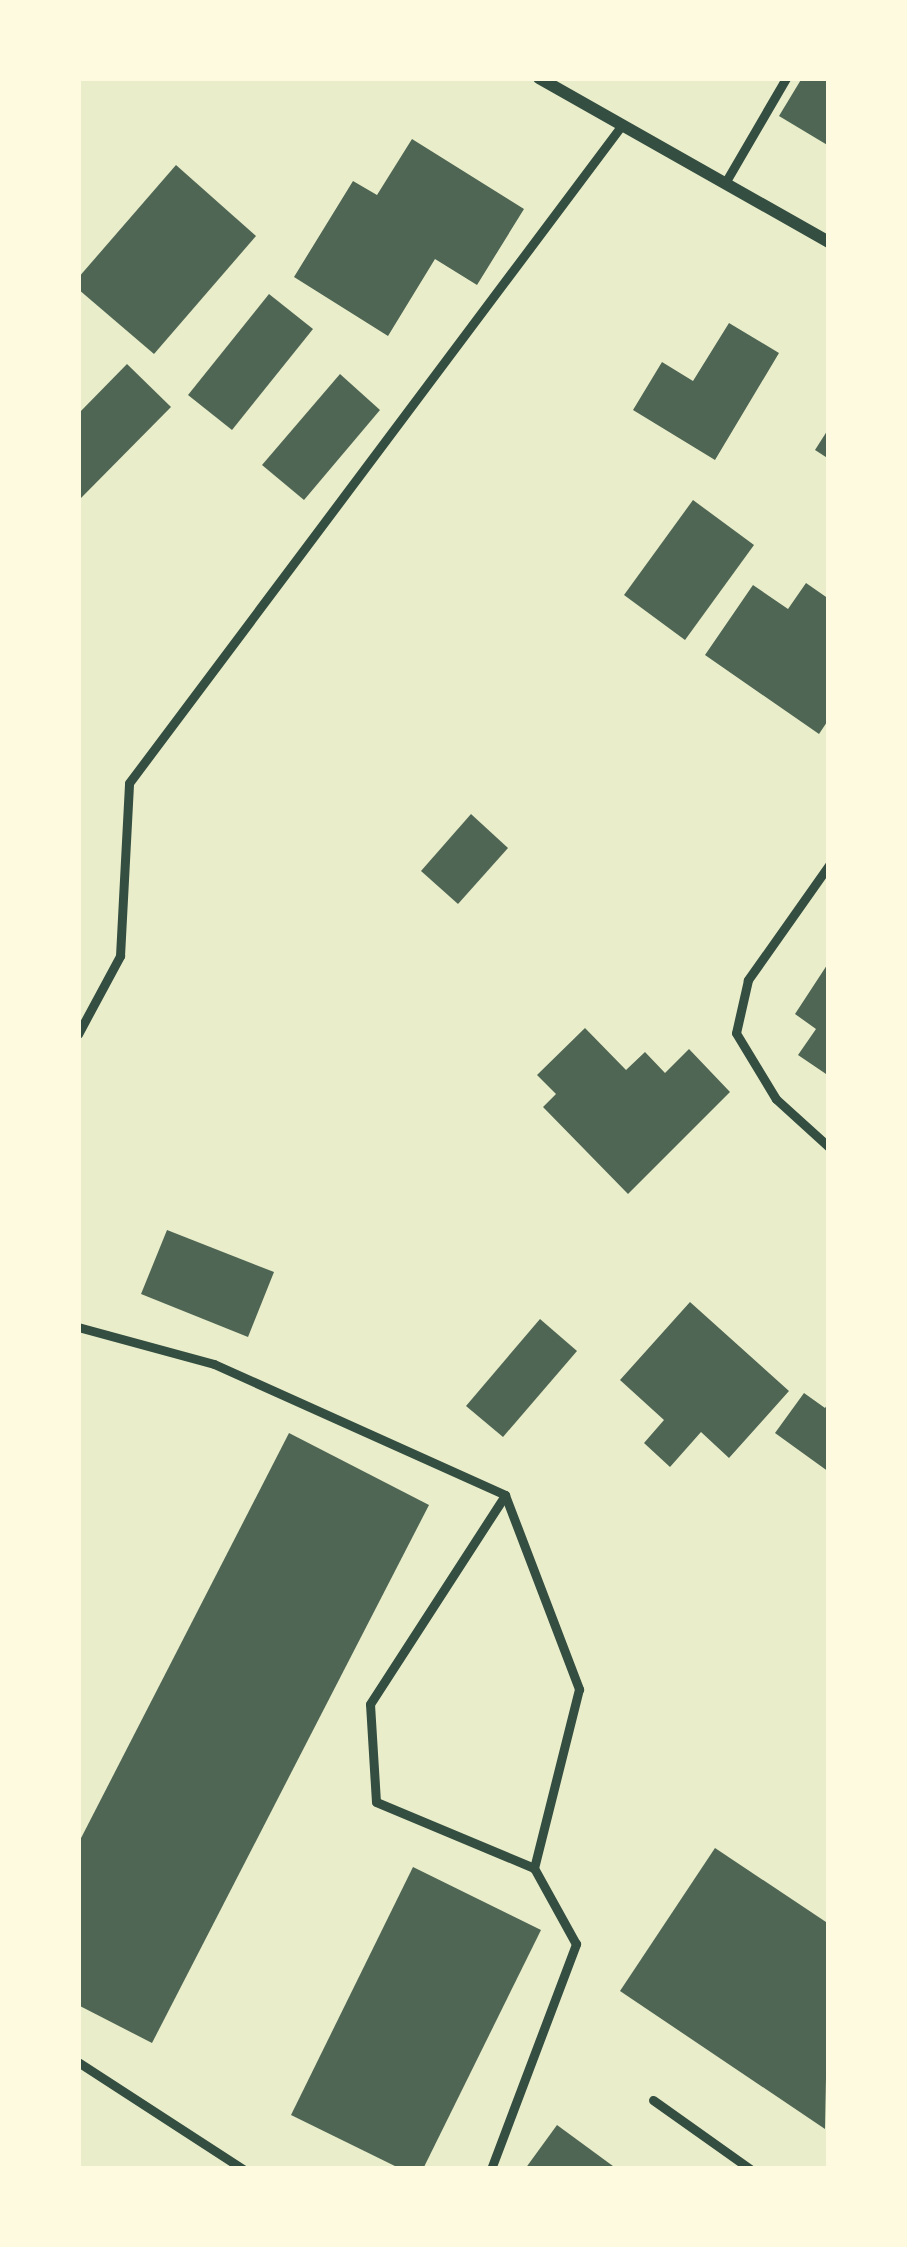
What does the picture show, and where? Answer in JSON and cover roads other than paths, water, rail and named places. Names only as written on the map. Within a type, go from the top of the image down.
[{"type":"street","points":[[538,78],[829,242]]},
{"type":"lane","points":[[724,183],[786,78]]},
{"type":"lane","points":[[78,1034],[120,956],[129,783],[622,125]]},
{"type":"lane","points":[[829,865],[748,980],[736,1033],[776,1099],[829,1147]]},
{"type":"lane","points":[[78,1327],[214,1364],[506,1496],[579,1689],[534,1868]]},
{"type":"lane","points":[[490,2169],[576,1945],[534,1868],[376,1802],[370,1704],[506,1496]]},
{"type":"lane","points":[[78,2062],[243,2169]]},
{"type":"lane","points":[[653,2100],[750,2169]]}]
